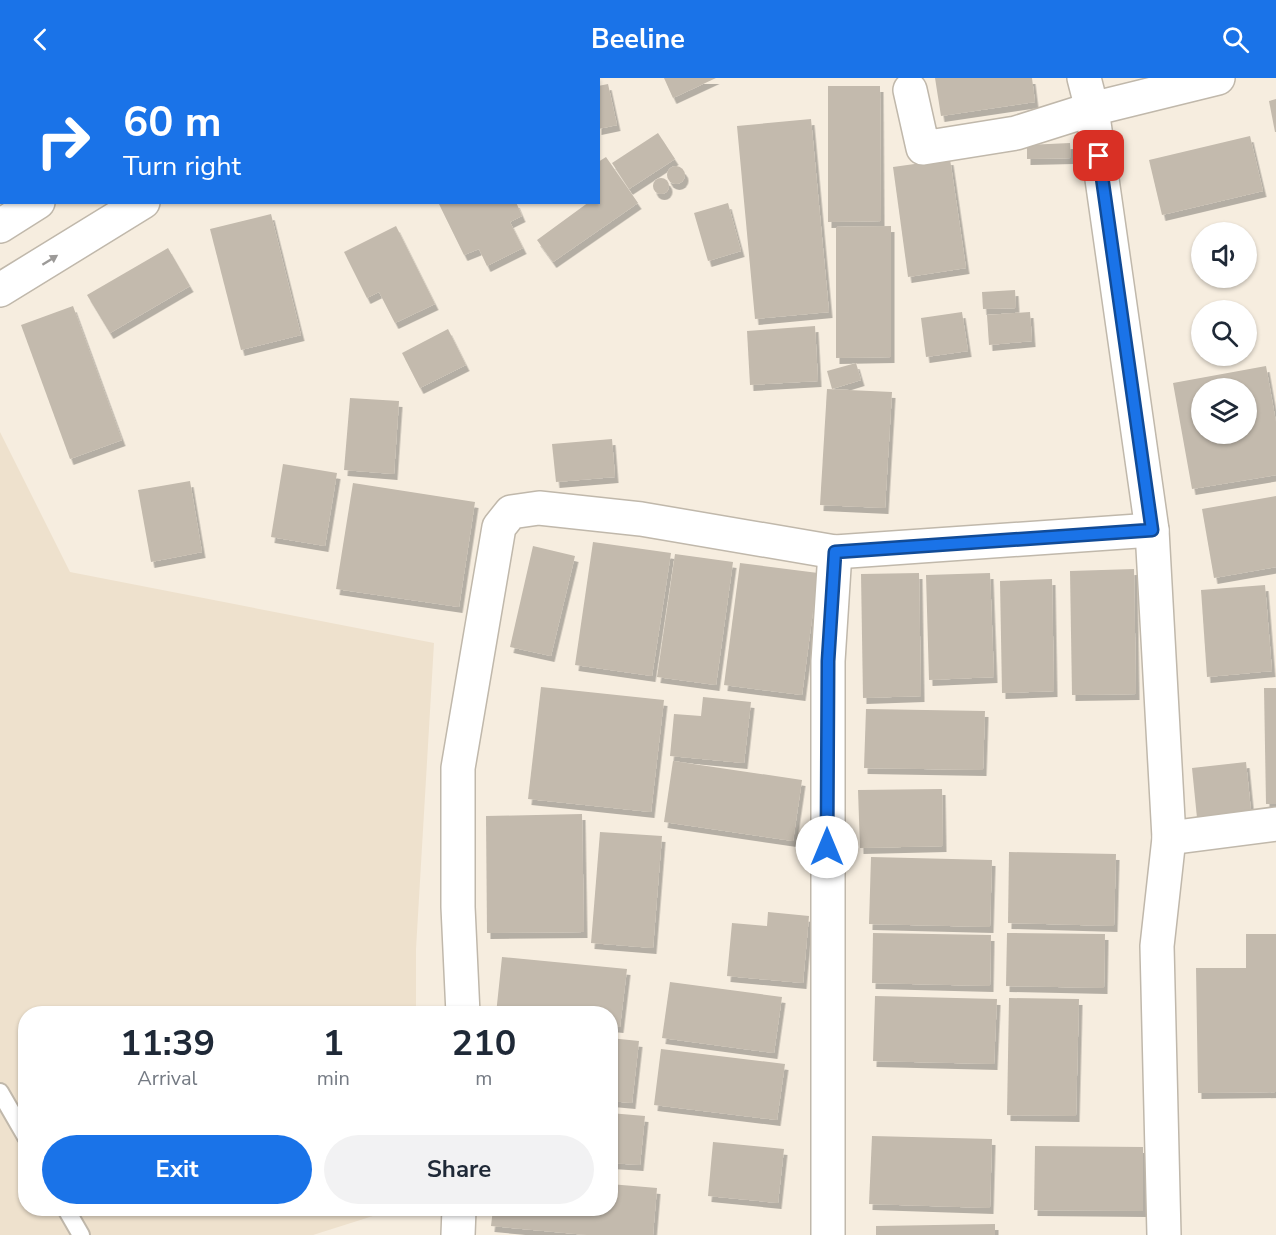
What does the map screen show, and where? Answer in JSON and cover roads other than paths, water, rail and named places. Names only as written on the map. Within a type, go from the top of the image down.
[{"type":"street","points":[[910,90],[923,148],[1016,133],[1088,93],[1218,78]]},
{"type":"street","points":[[1088,93],[1152,530],[1169,838],[1157,946],[1164,1235]]},
{"type":"street","points":[[0,226],[35,204]]},
{"type":"street","points":[[0,290],[140,204]]},
{"type":"street","points":[[463,1006],[458,907],[458,768],[499,527],[511,512],[539,508],[641,519],[835,552],[1152,530]]},
{"type":"street","points":[[828,1235],[828,672],[835,552]]},
{"type":"street","points":[[1169,838],[1276,824]]},
{"type":"street","points":[[458,1235],[459,1216]]},
{"type":"lane","points":[[0,1092],[18,1123]]},
{"type":"lane","points":[[70,1216],[81,1235]]}]
